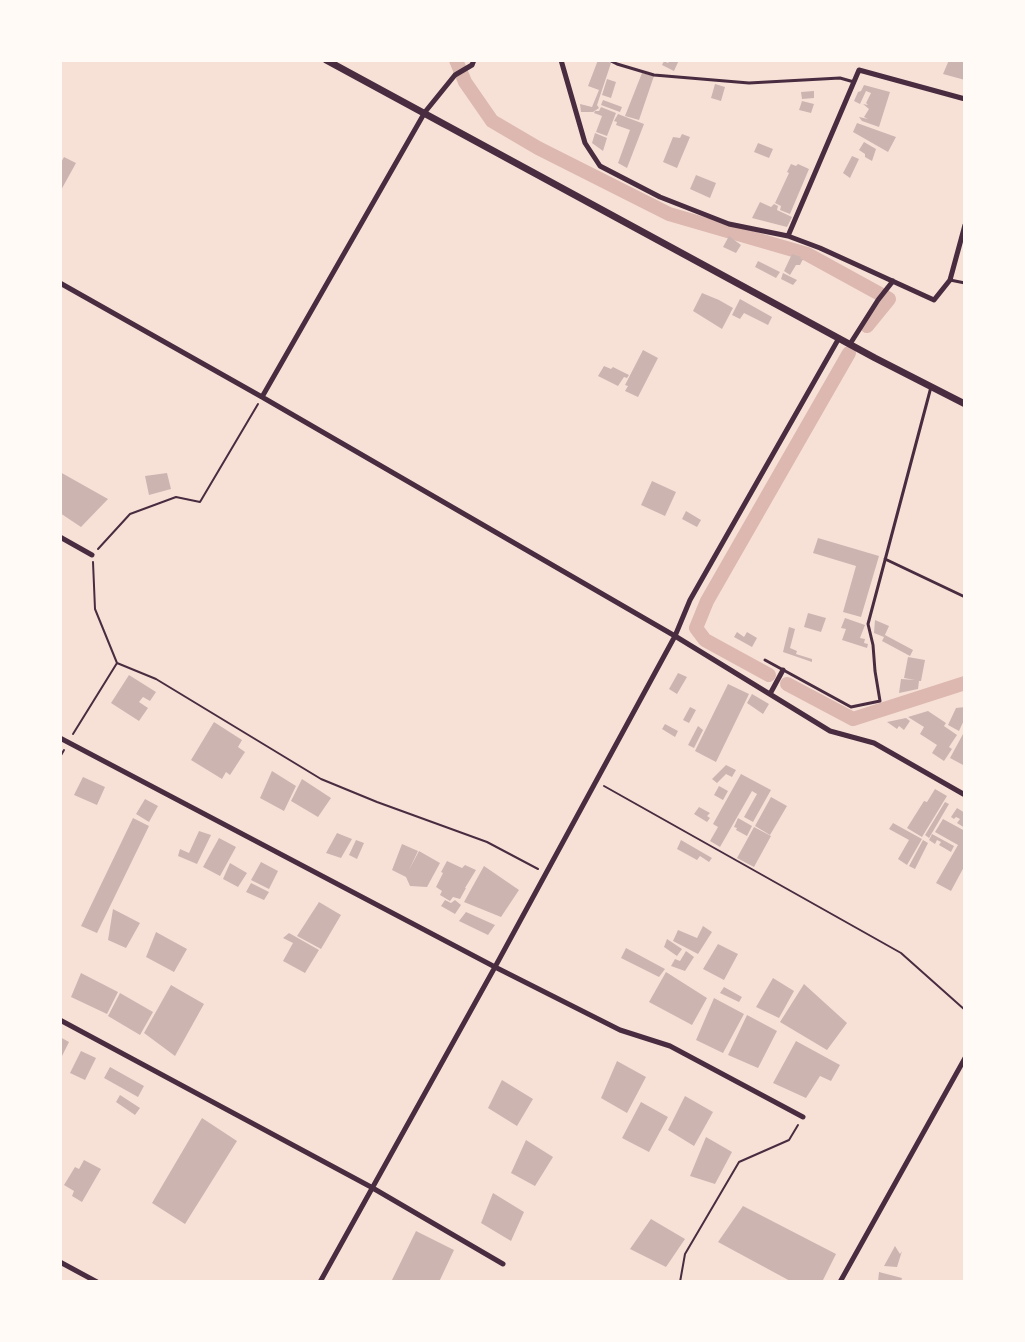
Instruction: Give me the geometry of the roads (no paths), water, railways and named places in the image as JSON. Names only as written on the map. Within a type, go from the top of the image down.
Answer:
[{"type":"street","points":[[326,60],[965,404]]},
{"type":"street","points":[[561,60],[585,143],[600,166],[660,197],[729,224],[788,236],[820,248],[933,300],[950,280],[965,225]]},
{"type":"street","points":[[262,397],[424,112],[455,75],[473,62]]},
{"type":"street","points":[[788,236],[859,70],[965,99]]},
{"type":"street","points":[[850,344],[878,300],[894,281]]},
{"type":"street","points":[[60,282],[675,636],[830,731],[874,743],[965,795]]},
{"type":"street","points":[[320,1282],[596,782],[675,636],[690,600],[839,338]]},
{"type":"street","points":[[60,537],[93,555]]},
{"type":"street","points":[[770,694],[783,670]]},
{"type":"street","points":[[60,738],[620,1030],[670,1046],[803,1117]]},
{"type":"street","points":[[60,1020],[372,1187],[503,1264]]},
{"type":"street","points":[[840,1282],[965,1058]]},
{"type":"street","points":[[60,1262],[97,1282]]},
{"type":"lane","points":[[609,60],[654,75],[749,83],[840,78],[854,82]]},
{"type":"lane","points":[[950,280],[965,283]]},
{"type":"lane","points":[[765,660],[851,707],[880,701],[868,624],[931,387]]},
{"type":"lane","points":[[885,559],[965,597]]},
{"type":"waterway","points":[[456,60],[465,82],[492,121],[538,148],[669,214],[807,254],[889,299],[867,326]]},
{"type":"waterway","points":[[769,675],[705,640],[696,628],[707,601],[849,353]]},
{"type":"waterway","points":[[787,684],[853,719],[965,683]]}]
